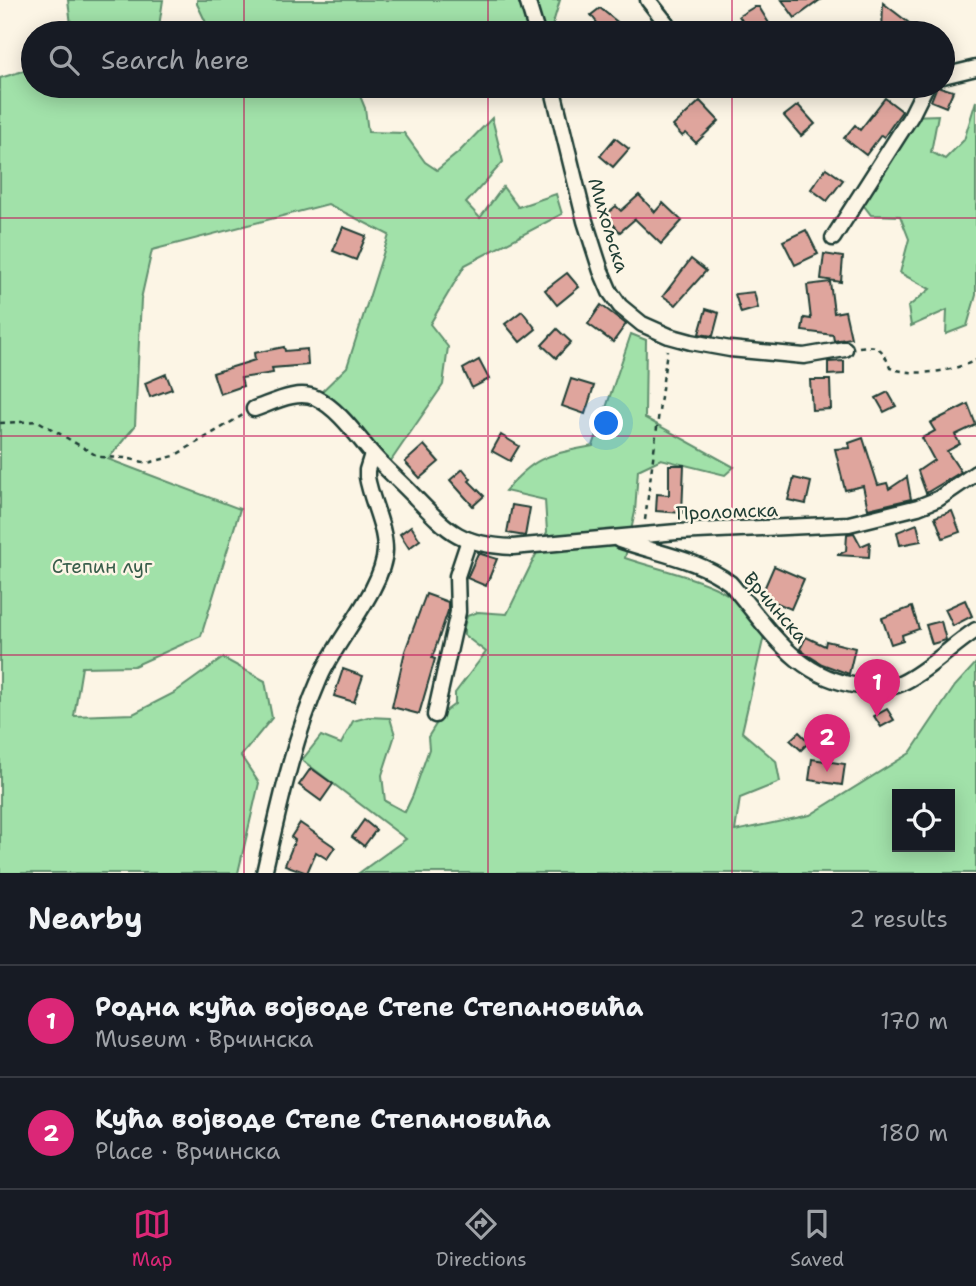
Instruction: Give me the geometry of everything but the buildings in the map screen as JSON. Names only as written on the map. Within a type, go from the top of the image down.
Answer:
[{"type":"street","points":[[527,0],[533,21]]},
{"type":"street","points":[[648,0],[665,21]]},
{"type":"street","points":[[955,73],[976,68]]},
{"type":"street","name":"Михољска","points":[[555,98],[585,221],[610,292],[620,306],[642,324],[669,336],[730,349],[812,356],[845,349]]},
{"type":"street","points":[[833,238],[920,98]]},
{"type":"street","name":"Проломска","points":[[254,409],[301,395],[315,398],[349,426],[372,454],[453,534],[481,544],[513,547],[643,535],[849,524],[918,507],[938,499],[976,472]]},
{"type":"street","points":[[264,873],[281,799],[320,678],[368,595],[382,564],[385,550],[382,528],[367,477],[372,454]]},
{"type":"street","name":"Врчинска","points":[[615,539],[721,576],[730,583],[790,655],[816,673],[840,683],[869,687],[898,685],[976,630]]},
{"type":"street","points":[[435,715],[457,612],[457,576],[469,540]]},
{"type":"path","points":[[643,535],[669,336]]},
{"type":"path","points":[[845,349],[871,345],[884,352],[890,368],[905,373],[960,368],[976,359]]},
{"type":"path","points":[[0,423],[38,421],[99,457],[125,458],[148,463],[174,456],[254,409]]},
{"type":"green space","points":[[68,0],[163,0],[160,21],[71,21]]},
{"type":"green space","points":[[197,0],[560,0],[554,21],[205,21]]},
{"type":"green space","name":"Степин луг","points":[[21,72],[21,98],[361,98],[368,132],[404,133],[425,162],[437,170],[492,118],[503,162],[466,203],[480,218],[503,187],[518,207],[556,194],[562,214],[465,265],[430,324],[448,347],[443,385],[386,468],[315,398],[347,367],[389,235],[328,204],[152,250],[141,299],[135,426],[108,459],[240,509],[201,636],[134,666],[82,667],[74,716],[133,714],[174,693],[223,658],[265,681],[272,718],[241,756],[259,783],[238,873],[0,873],[0,78]]},
{"type":"green space","points":[[976,101],[976,295],[967,326],[946,334],[947,310],[911,326],[908,307],[930,289],[900,273],[909,239],[900,216],[871,215],[858,198],[911,116],[938,115],[931,152],[945,159],[964,140]]},
{"type":"green space","points":[[631,334],[646,340],[645,418],[734,467],[725,475],[661,459],[638,470],[635,512],[625,558],[719,589],[751,611],[766,627],[742,732],[776,761],[780,782],[740,798],[735,831],[810,815],[910,753],[955,686],[976,663],[976,873],[359,873],[406,839],[302,760],[321,736],[341,744],[353,721],[368,717],[390,718],[395,735],[382,775],[385,801],[405,812],[429,749],[428,737],[443,713],[455,704],[455,693],[486,652],[464,635],[467,616],[478,612],[507,614],[547,532],[545,500],[505,491],[535,463],[565,452],[593,446]]},
{"type":"place","name":"Родна кућа војводе Степе Степановића","points":[[877,717]]},
{"type":"place","name":"Кућа војводе Степе Степановића","points":[[827,772]]}]
